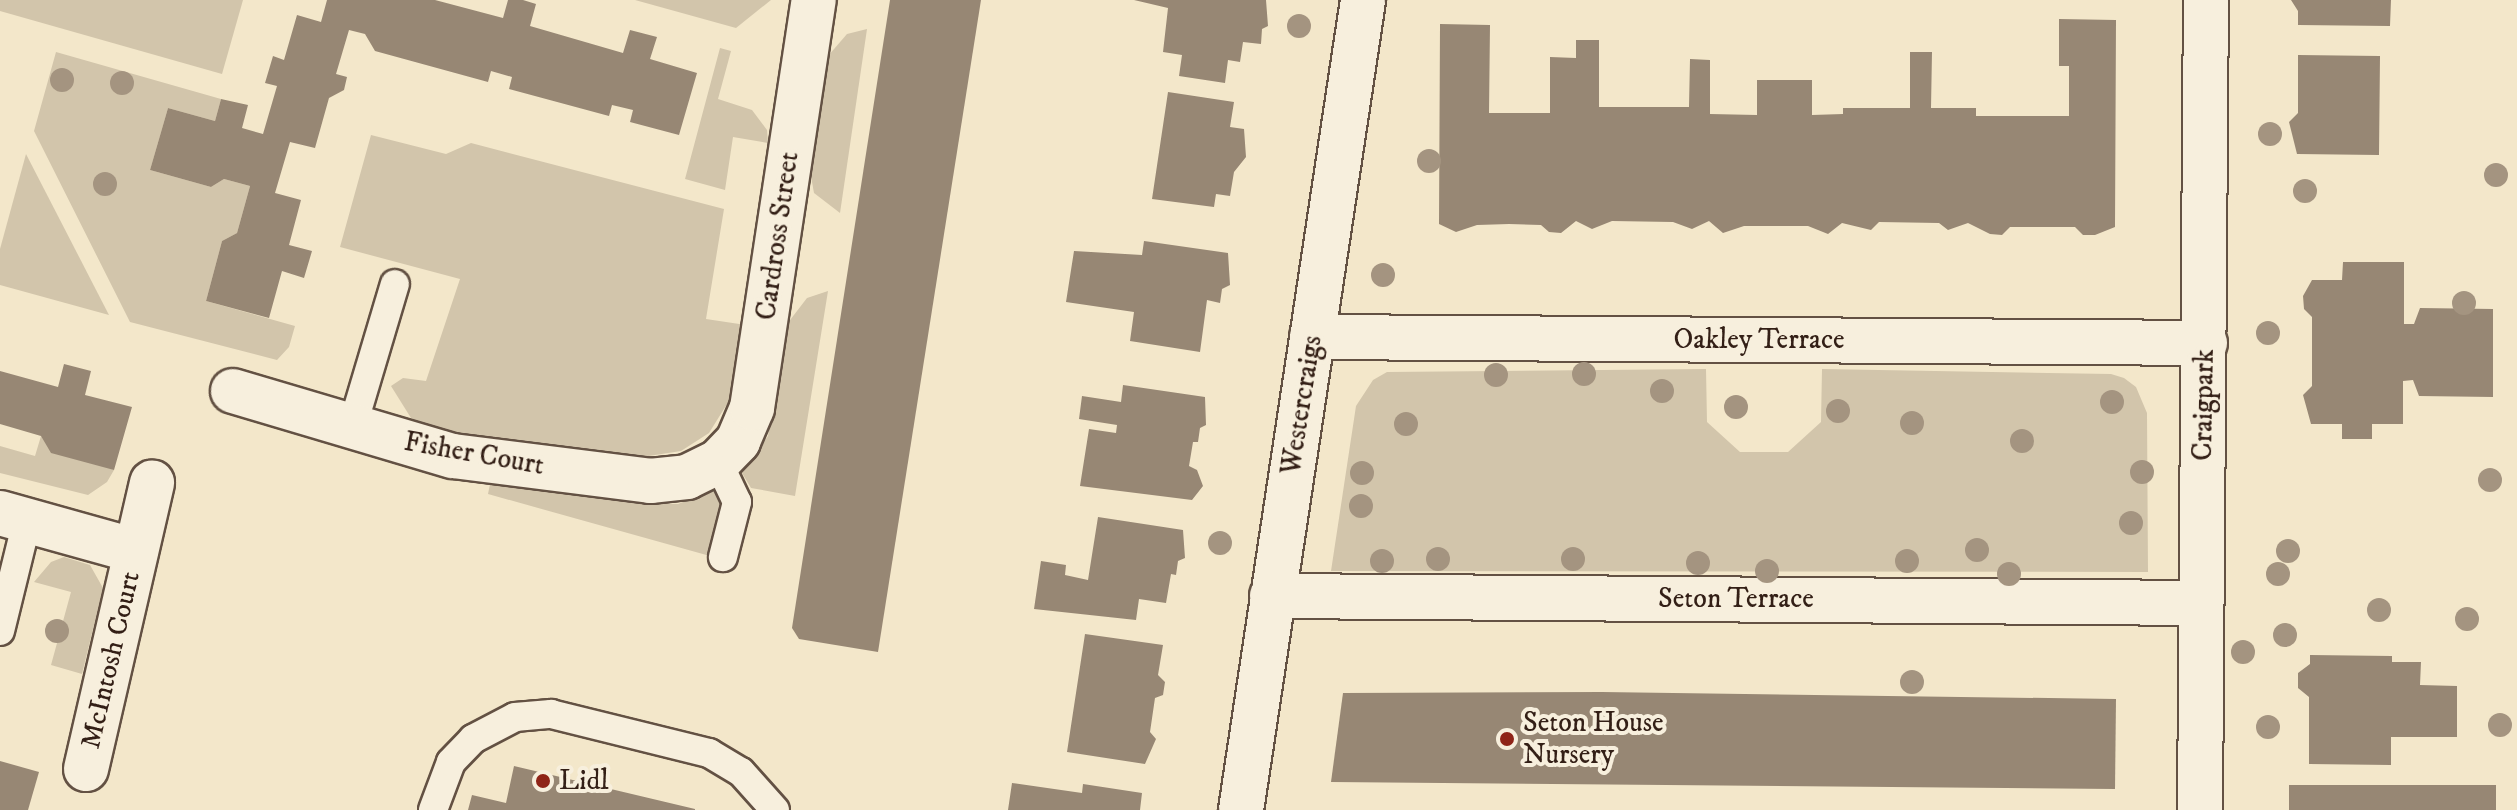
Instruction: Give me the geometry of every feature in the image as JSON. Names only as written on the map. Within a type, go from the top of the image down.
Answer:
[{"type":"street","name":"Cardross Street","points":[[718,462],[738,441],[752,408],[814,0]]},
{"type":"street","name":"Westercraigs","points":[[1241,810],[1363,0]]},
{"type":"street","name":"Craigpark","points":[[2200,810],[2206,0]]},
{"type":"street","name":"Oakley Terrace","points":[[1312,337],[2205,343]]},
{"type":"street","name":"Fisher Court","points":[[233,391],[453,456],[650,481],[687,477],[718,462]]},
{"type":"street","name":"McIntosh Court","points":[[86,769],[152,482]]},
{"type":"street","name":"McIntosh Court","points":[[14,517],[136,551]]},
{"type":"street","name":"Seton Terrace","points":[[1272,596],[2201,603]]},
{"type":"lane","points":[[352,428],[395,284]]},
{"type":"lane","points":[[718,462],[737,502],[723,557]]},
{"type":"lane","points":[[0,631],[14,517]]},
{"type":"lane","points":[[433,810],[451,762],[473,739],[515,717],[551,714],[709,753],[741,772],[775,810]]},
{"type":"shaded area","points":[[0,0],[243,0],[222,74],[0,11]]},
{"type":"shaded area","points":[[635,0],[771,0],[736,28]]},
{"type":"shaded area","points":[[867,29],[840,213],[814,193],[810,171],[828,56],[847,34]]},
{"type":"shaded area","points":[[720,48],[731,51],[718,99],[752,110],[767,130],[768,143],[733,137],[725,190],[685,179]]},
{"type":"shaded area","points":[[56,52],[221,99],[215,121],[168,108],[150,170],[211,187],[224,179],[250,186],[237,233],[222,241],[206,301],[295,326],[289,347],[277,360],[130,322],[34,131]]},
{"type":"shaded area","points":[[371,135],[446,154],[471,143],[724,209],[706,319],[746,325],[732,396],[709,433],[681,451],[642,457],[443,432],[411,418],[391,386],[403,378],[426,381],[460,279],[340,247]]},
{"type":"shaded area","points":[[26,154],[109,315],[0,285],[0,249]]},
{"type":"shaded area","points":[[828,291],[795,496],[751,488],[742,473],[768,436],[787,324],[807,298]]},
{"type":"shaded area","points":[[1706,369],[1707,422],[1740,452],[1788,452],[1821,422],[1822,369],[2111,374],[2124,378],[2136,387],[2147,413],[2148,572],[1331,571],[1356,406],[1373,380],[1387,372]]},
{"type":"shaded area","points":[[41,436],[114,470],[107,482],[88,495],[0,473],[0,446],[35,456]]},
{"type":"shaded area","points":[[490,484],[643,503],[678,504],[713,490],[723,506],[710,556],[488,494]]},
{"type":"shaded area","points":[[64,557],[90,565],[103,588],[82,674],[51,665],[71,592],[34,582],[51,562]]},
{"type":"building","points":[[327,0],[435,0],[503,18],[508,0],[523,0],[536,4],[530,26],[623,53],[630,30],[657,37],[650,59],[697,73],[679,135],[630,122],[633,110],[612,105],[609,116],[509,89],[512,77],[491,71],[488,82],[375,51],[365,34],[349,30],[336,74],[347,77],[344,90],[329,98],[315,148],[290,142],[275,193],[301,200],[289,245],[312,251],[304,278],[282,271],[269,318],[206,301],[222,241],[237,233],[250,186],[224,179],[211,187],[150,170],[168,108],[215,121],[221,99],[248,105],[242,128],[263,134],[277,86],[265,83],[273,56],[284,60],[297,15],[321,22]]},
{"type":"building","points":[[890,0],[981,0],[878,652],[799,639],[792,628]]},
{"type":"building","points":[[1134,0],[1266,0],[1268,26],[1262,29],[1261,44],[1243,42],[1240,62],[1228,60],[1225,83],[1179,76],[1182,55],[1163,52],[1168,8]]},
{"type":"building","points":[[2291,0],[2391,0],[2390,26],[2298,25],[2298,11]]},
{"type":"building","points":[[2059,19],[2116,20],[2115,227],[2095,235],[2083,235],[2075,227],[2010,227],[2002,235],[1990,234],[1968,223],[1948,230],[1939,223],[1879,222],[1871,230],[1842,223],[1828,234],[1808,226],[1744,226],[1723,233],[1709,221],[1692,229],[1673,222],[1612,221],[1592,229],[1576,221],[1561,233],[1549,232],[1541,225],[1509,224],[1477,225],[1456,232],[1439,224],[1440,24],[1490,25],[1489,113],[1550,113],[1550,57],[1576,58],[1576,40],[1599,40],[1599,107],[1689,107],[1690,59],[1710,60],[1710,114],[1757,115],[1757,80],[1812,80],[1812,115],[1843,114],[1843,108],[1910,108],[1910,52],[1932,52],[1931,108],[1976,108],[1976,116],[2069,116],[2069,66],[2059,66]]},
{"type":"building","points":[[2298,55],[2380,56],[2379,155],[2297,154],[2289,122],[2298,113]]},
{"type":"building","points":[[1168,92],[1234,102],[1230,127],[1244,129],[1246,157],[1234,172],[1230,196],[1216,194],[1214,207],[1152,199]]},
{"type":"building","points":[[1144,241],[1228,253],[1230,285],[1222,289],[1220,303],[1207,300],[1200,352],[1130,341],[1134,312],[1066,302],[1074,251],[1142,255]]},
{"type":"building","points":[[2343,262],[2404,262],[2404,324],[2414,324],[2420,308],[2493,309],[2493,397],[2419,396],[2413,380],[2403,381],[2403,424],[2372,424],[2372,439],[2342,439],[2342,424],[2311,424],[2303,395],[2312,386],[2312,317],[2304,309],[2303,296],[2312,280],[2342,280]]},
{"type":"building","points":[[64,364],[91,371],[85,395],[132,407],[114,470],[51,453],[41,436],[0,424],[0,371],[58,387]]},
{"type":"building","points":[[1123,385],[1205,397],[1206,425],[1200,428],[1198,442],[1193,442],[1189,466],[1197,470],[1203,486],[1192,500],[1080,486],[1089,429],[1116,433],[1117,425],[1079,419],[1082,396],[1121,402]]},
{"type":"building","points":[[1098,517],[1183,530],[1185,558],[1178,561],[1176,575],[1171,574],[1166,603],[1139,599],[1136,620],[1034,609],[1041,561],[1066,565],[1065,575],[1088,580]]},
{"type":"building","points":[[1085,634],[1163,645],[1158,675],[1165,682],[1163,695],[1155,698],[1150,732],[1156,739],[1145,764],[1067,752]]},
{"type":"building","points":[[2310,655],[2392,656],[2392,662],[2421,662],[2420,685],[2457,686],[2457,737],[2391,737],[2391,765],[2309,764],[2309,697],[2298,688],[2298,673],[2310,664]]},
{"type":"building","points":[[1602,692],[2116,699],[2115,789],[1331,782],[1343,693]]},
{"type":"building","points":[[0,761],[39,772],[28,810],[0,810]]},
{"type":"building","name":"Lidl","points":[[514,766],[695,810],[468,810],[472,795],[506,803]]},
{"type":"building","points":[[1012,783],[1082,793],[1083,784],[1142,793],[1140,810],[1008,810]]},
{"type":"building","points":[[2289,785],[2496,785],[2496,810],[2289,810]]},
{"type":"place","name":"Seton House Nursery","points":[[1507,739]]},
{"type":"place","name":"Lidl","points":[[543,781]]}]
